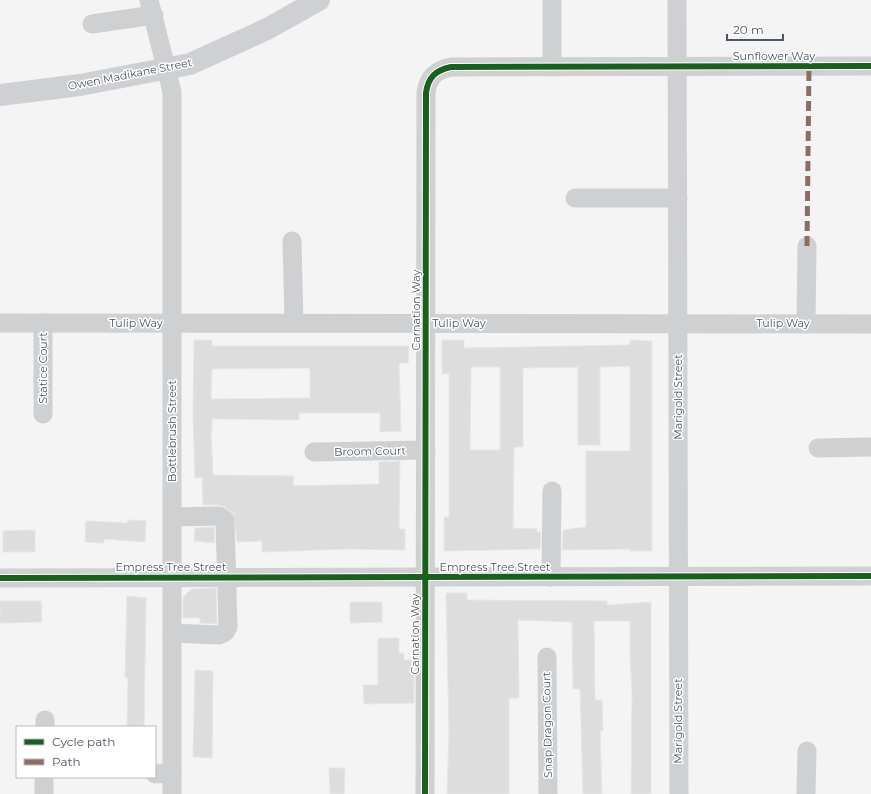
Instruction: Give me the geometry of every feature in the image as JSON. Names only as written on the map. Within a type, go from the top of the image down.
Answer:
[{"type":"street","name":"Owen Madikane Street","points":[[0,95],[80,85],[190,64],[220,52],[319,0]]},
{"type":"street","points":[[552,0],[552,67]]},
{"type":"street","name":"Marigold Street","points":[[677,0],[678,794]]},
{"type":"street","name":"Bottlebrush Street","points":[[152,8],[172,92],[173,578],[172,633],[164,774],[172,794]]},
{"type":"street","points":[[92,24],[152,8]]},
{"type":"street","name":"Sunflower Way","points":[[677,67],[871,66]]},
{"type":"street","name":"Carnation Way","points":[[425,794],[427,85],[436,72],[451,67],[677,67]]},
{"type":"street","points":[[575,198],[678,198]]},
{"type":"street","points":[[292,241],[294,323]]},
{"type":"street","points":[[806,246],[806,324]]},
{"type":"street","name":"Tulip Way","points":[[0,322],[871,324]]},
{"type":"street","name":"Statice Court","points":[[43,323],[43,414]]},
{"type":"street","points":[[818,448],[871,447]]},
{"type":"street","name":"Broom Court","points":[[314,452],[426,450]]},
{"type":"street","points":[[551,577],[552,492]]},
{"type":"street","points":[[172,633],[219,634],[225,632],[228,627],[225,520],[220,516],[173,517]]},
{"type":"street","name":"Empress Tree Street","points":[[0,578],[871,576]]},
{"type":"street","name":"Snap Dragon Court","points":[[547,657],[548,794]]},
{"type":"street","points":[[806,794],[807,751]]},
{"type":"street","points":[[44,778],[44,794]]},
{"type":"building","points":[[194,340],[212,340],[212,346],[409,346],[408,363],[399,363],[401,431],[380,432],[380,413],[299,413],[299,420],[212,419],[211,432],[213,475],[294,476],[293,486],[379,484],[379,462],[400,461],[399,529],[405,529],[405,550],[346,549],[262,552],[262,541],[237,542],[234,514],[225,507],[219,505],[203,505],[202,477],[195,478],[193,415]],"holes":[[[310,368],[310,398],[211,399],[212,369]]]},
{"type":"building","points":[[442,340],[464,340],[464,348],[630,345],[630,340],[652,341],[652,551],[630,551],[630,549],[562,550],[563,530],[586,527],[586,451],[630,451],[630,366],[600,367],[600,445],[578,445],[578,367],[523,368],[523,447],[514,447],[513,528],[537,529],[537,532],[541,532],[540,549],[444,551],[444,517],[449,517],[449,373],[442,374]],"holes":[[[471,367],[500,367],[500,450],[470,450]]]},
{"type":"building","points":[[128,520],[146,521],[145,542],[104,539],[104,543],[85,542],[86,521],[127,523]]},
{"type":"building","points":[[214,527],[215,543],[194,541],[195,528]]},
{"type":"building","points":[[35,530],[35,552],[3,552],[3,531]]},
{"type":"building","points":[[216,588],[217,624],[200,623],[200,618],[183,618],[183,598],[188,592],[192,589]]},
{"type":"building","points":[[446,593],[467,593],[467,600],[607,601],[607,605],[651,602],[651,794],[631,794],[632,693],[630,621],[594,621],[595,700],[602,700],[603,731],[600,731],[602,794],[583,794],[580,689],[573,689],[572,622],[518,620],[519,698],[509,698],[509,794],[447,794],[449,733]]},
{"type":"building","points":[[127,596],[146,598],[144,726],[127,726],[128,678],[125,678]]},
{"type":"building","points":[[0,601],[41,601],[42,622],[0,623]]},
{"type":"building","points":[[350,602],[382,602],[382,622],[350,623]]},
{"type":"building","points":[[378,638],[399,638],[399,653],[404,653],[404,660],[414,660],[414,703],[364,704],[363,685],[378,685]]},
{"type":"building","points":[[195,670],[213,671],[212,758],[193,757]]},
{"type":"building","points":[[329,768],[345,768],[344,794],[330,794]]},
{"type":"marked path","points":[[807,246],[809,66]]},
{"type":"cycle path","points":[[425,794],[426,93],[431,79],[437,72],[451,67],[871,66]]},
{"type":"cycle path","points":[[0,578],[871,576]]}]
